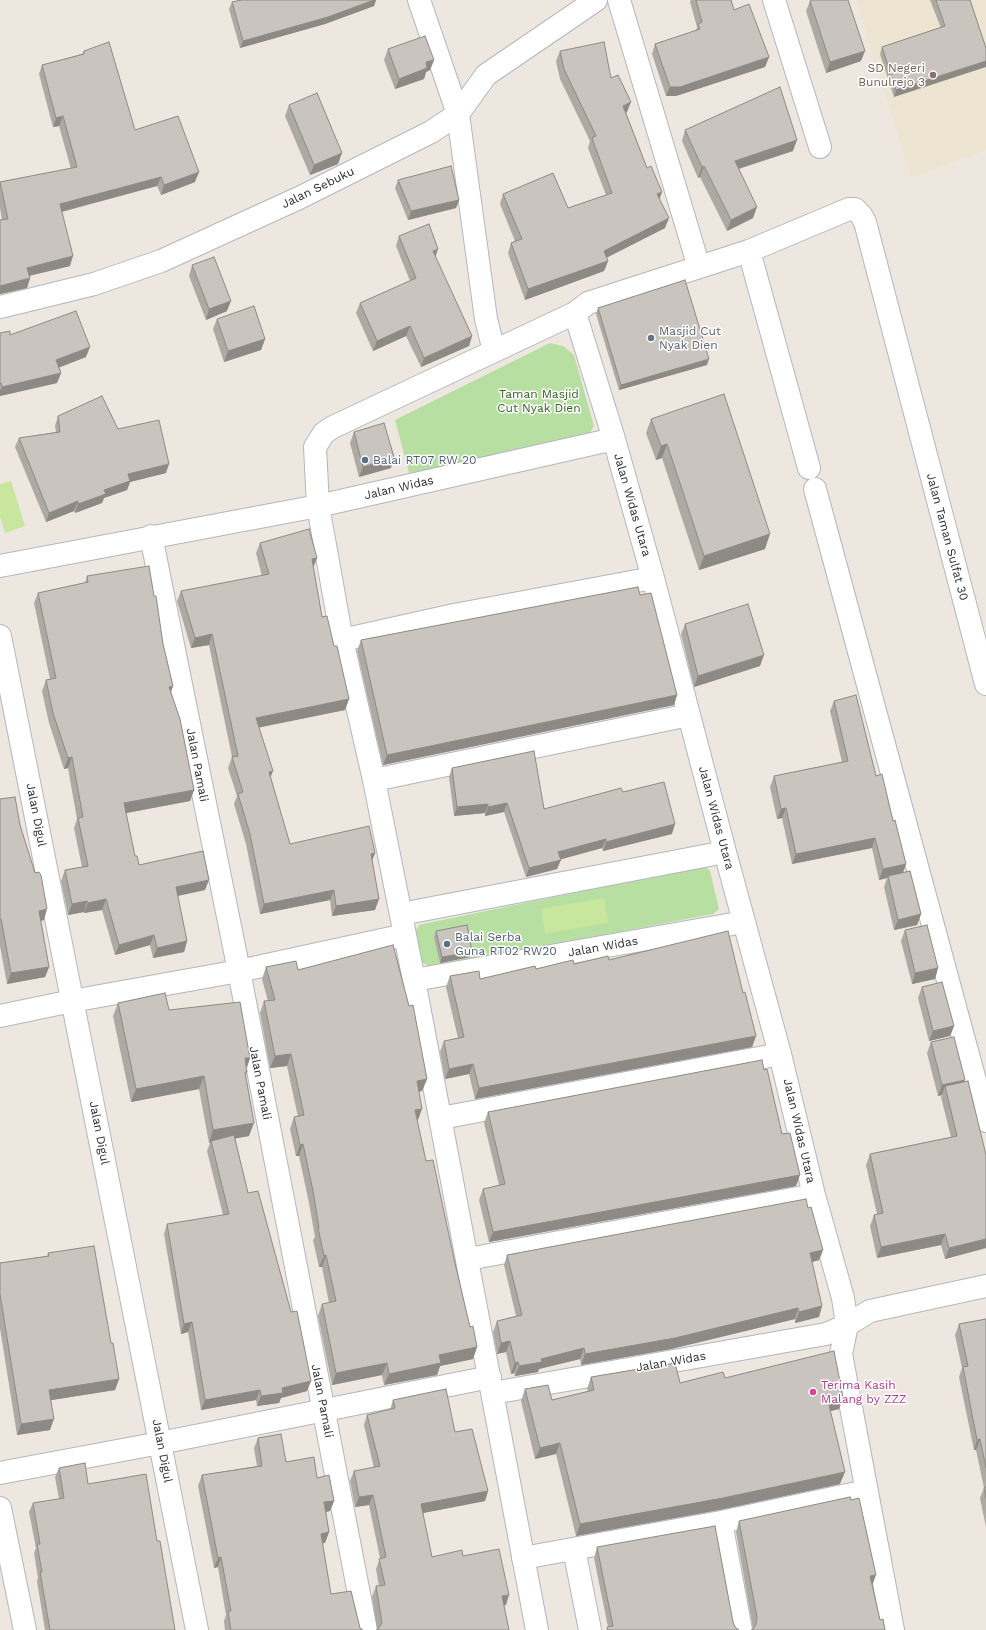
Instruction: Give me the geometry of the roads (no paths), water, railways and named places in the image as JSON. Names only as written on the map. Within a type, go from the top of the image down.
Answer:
[{"type":"street","points":[[419,0],[458,114],[486,319],[494,351]]},
{"type":"street","name":"Jalan Sebuku","points":[[0,307],[94,284],[161,261],[306,195],[431,132],[458,114],[486,75],[596,0]]},
{"type":"street","points":[[619,0],[698,264]]},
{"type":"street","points":[[774,0],[820,147]]},
{"type":"street","name":"Jalan Taman Sulfat 30","points":[[749,251],[849,209],[855,209],[865,222],[908,390],[983,658],[986,684]]},
{"type":"street","points":[[537,1630],[468,1259],[403,924],[374,780],[342,640],[318,506],[315,447],[324,433],[575,313],[588,303],[749,251],[809,468]]},
{"type":"street","name":"Jalan Widas Utara","points":[[575,313],[614,439],[653,578],[780,1054],[814,1195],[843,1298],[847,1325]]},
{"type":"street","name":"Jalan Widas","points":[[0,566],[152,536],[318,506],[614,439]]},
{"type":"street","points":[[814,489],[986,1121]]},
{"type":"street","name":"Jalan Pamali","points":[[152,536],[239,971],[366,1630]]},
{"type":"street","points":[[342,640],[454,615],[653,578]]},
{"type":"street","name":"Jalan Digul","points":[[0,636],[197,1630]]},
{"type":"street","points":[[374,780],[689,715]]},
{"type":"street","points":[[0,1016],[72,1001],[239,971],[403,924],[725,852]]},
{"type":"street","name":"Jalan Widas","points":[[414,980],[744,922]]},
{"type":"street","points":[[441,1118],[780,1054]]},
{"type":"street","points":[[468,1259],[814,1195]]},
{"type":"street","name":"Jalan Widas","points":[[0,1473],[324,1410],[826,1334],[847,1325],[870,1312],[986,1286]]},
{"type":"street","points":[[847,1325],[841,1354],[893,1630]]},
{"type":"street","points":[[523,1558],[574,1550],[721,1522],[866,1491]]},
{"type":"street","points":[[0,1508],[6,1564],[25,1630]]},
{"type":"street","points":[[721,1522],[741,1630]]},
{"type":"street","points":[[574,1550],[590,1630]]},
{"type":"place","name":"SD Negeri Bunulrejo 3","points":[[933,75]]},
{"type":"place","name":"Masjid Cut Nyak Dien","points":[[651,338]]},
{"type":"place","name":"Balai RT07 RW 20","points":[[365,460]]},
{"type":"place","name":"Balai Serba Guna RT02 RW20","points":[[447,944]]},
{"type":"place","name":"Terima Kasih Malang by ZZZ","points":[[813,1392]]},
{"type":"park label","name":"Taman Masjid Cut Nyak Dien","points":[[539,401]]}]
